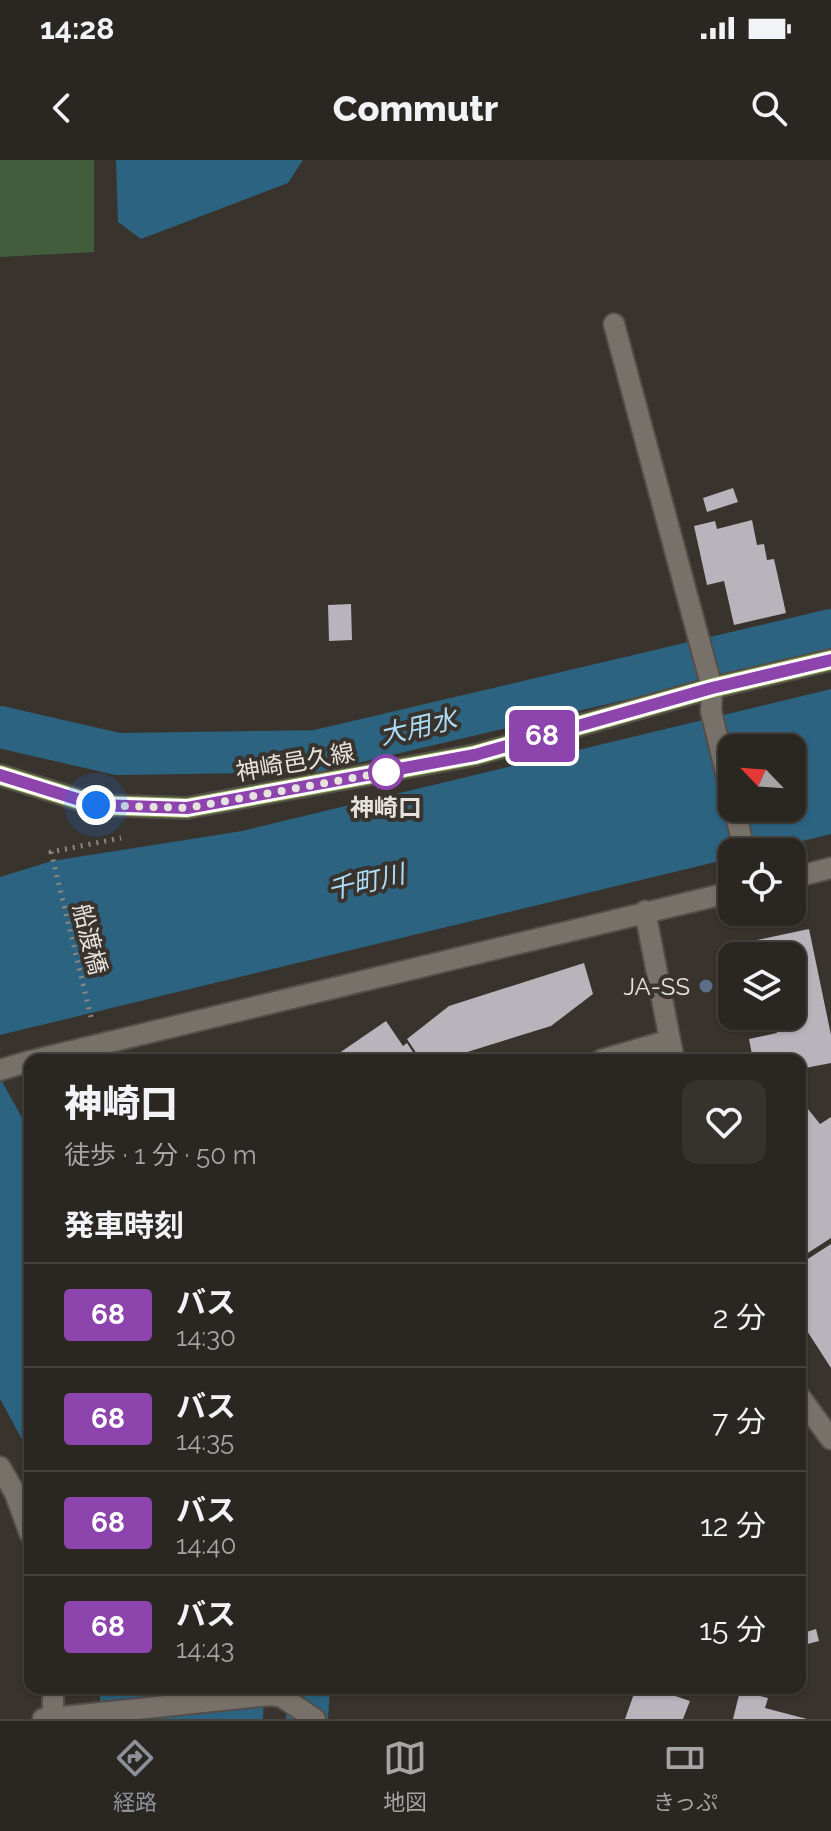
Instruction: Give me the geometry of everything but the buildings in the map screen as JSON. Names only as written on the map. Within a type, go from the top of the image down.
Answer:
[{"type":"main road","name":"神崎邑久線","points":[[0,775],[96,805],[187,808],[475,755],[712,688],[831,660]]},
{"type":"street","points":[[614,324],[712,688],[711,711],[718,740]]},
{"type":"street","points":[[806,874],[831,868]]},
{"type":"street","points":[[70,1054],[718,895]]},
{"type":"street","points":[[644,1054],[672,1050],[645,911]]},
{"type":"street","points":[[0,1070],[24,1065]]},
{"type":"street","points":[[806,1405],[831,1439]]},
{"type":"street","points":[[0,1467],[15,1493],[24,1518]]},
{"type":"street","points":[[54,1694],[60,1718]]},
{"type":"street","points":[[43,1719],[281,1701],[315,1719]]},
{"type":"path","name":"船渡橋","points":[[52,861],[93,1026]]},
{"type":"green space","points":[[0,160],[94,160],[94,252],[0,257]]},
{"type":"water","points":[[116,160],[303,160],[288,183],[141,239],[118,222]]},
{"type":"water","name":"千町川","points":[[831,689],[831,834],[806,840],[718,838],[718,861],[0,1035],[0,877],[52,861],[242,831]]},
{"type":"water","points":[[0,1078],[24,1121],[24,1443],[0,1399]]},
{"type":"water","points":[[100,1694],[264,1694],[263,1719],[102,1719]]},
{"type":"waterway","name":"大用水","points":[[0,727],[118,754],[317,751],[831,630]]},
{"type":"waterway","points":[[307,1719],[309,1694]]},
{"type":"bus line","name":"68","points":[[0,775],[96,805],[187,808],[475,755],[712,688],[831,660]]},
{"type":"place","name":"神崎口","points":[[386,772]]},
{"type":"place","name":"JA-SS","points":[[706,986]]},
{"type":"route","points":[[96,805],[187,808],[386,772]]}]
